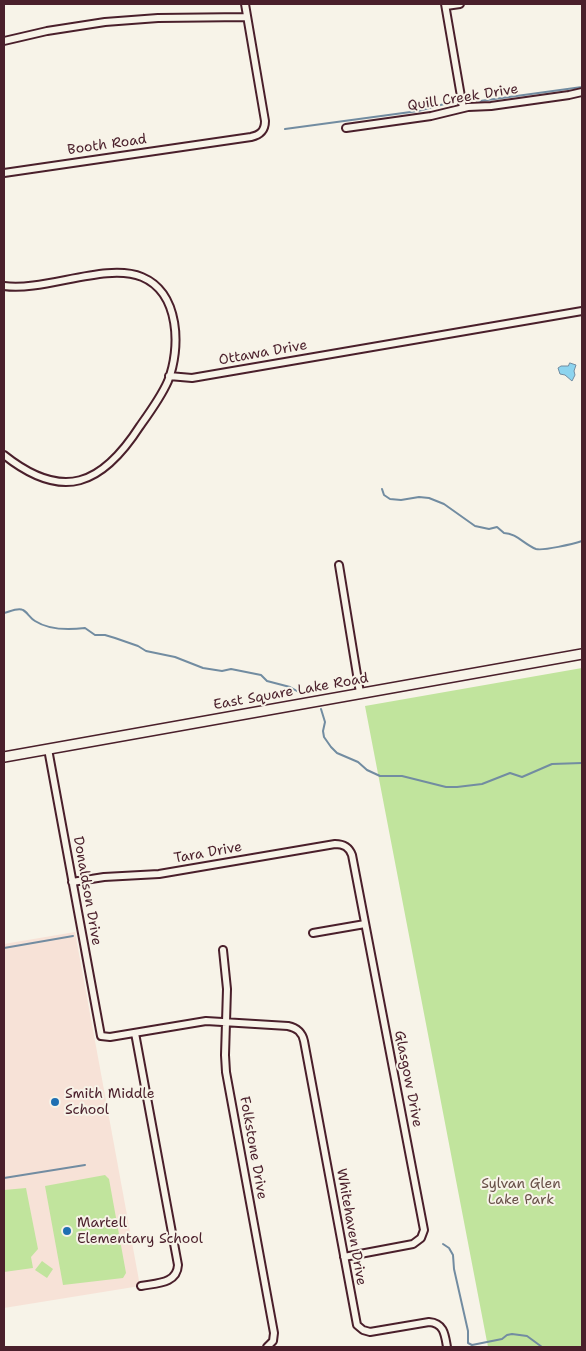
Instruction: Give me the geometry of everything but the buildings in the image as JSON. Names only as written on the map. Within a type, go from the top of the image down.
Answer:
[{"type":"main road","name":"East Square Lake Road","points":[[4,757],[582,654]]},
{"type":"street","points":[[4,41],[47,31],[105,22],[158,18],[247,17],[245,4]]},
{"type":"street","points":[[460,4],[446,5],[463,108]]},
{"type":"street","name":"Booth Road","points":[[4,173],[213,143],[255,136],[261,133],[265,128],[264,115],[247,17]]},
{"type":"street","name":"Quill Creek Drive","points":[[346,128],[431,116],[463,108],[491,106],[582,92]]},
{"type":"street","points":[[4,286],[24,286],[116,273],[132,274],[148,280],[161,290],[171,314],[175,345],[172,367],[165,387],[131,441],[113,462],[92,476],[70,481],[49,480],[26,471],[4,455]]},
{"type":"street","name":"Ottawa Drive","points":[[169,376],[197,377],[582,311]]},
{"type":"street","points":[[339,564],[360,693]]},
{"type":"street","name":"Donaldson Drive","points":[[48,749],[100,1031],[103,1037],[136,1033]]},
{"type":"street","name":"Tara Drive","points":[[72,882],[104,877],[159,874],[335,844],[347,847]]},
{"type":"street","name":"Glasgow Drive","points":[[344,1257],[413,1244],[421,1238],[424,1230],[366,924],[352,855],[347,847]]},
{"type":"street","points":[[313,933],[366,924]]},
{"type":"street","name":"Folkstone Drive","points":[[223,950],[227,989],[226,1072],[274,1333],[273,1341],[267,1347]]},
{"type":"street","points":[[141,1286],[170,1280],[176,1276],[178,1269],[136,1033],[206,1021],[227,1021]]},
{"type":"street","name":"Whitehaven Drive","points":[[227,1021],[288,1026],[297,1028],[302,1033],[354,1315],[360,1328],[370,1332],[424,1323],[435,1323],[442,1328],[447,1347]]},
{"type":"shaded area","points":[[75,932],[140,1286],[4,1308],[4,944]]},
{"type":"green space","name":"Sylvan Glen Lake Park","points":[[582,668],[582,1347],[488,1347],[365,706]]},
{"type":"green space","points":[[105,1175],[109,1179],[126,1273],[123,1278],[63,1285],[45,1186]]},
{"type":"green space","points":[[26,1188],[38,1249],[31,1257],[33,1268],[4,1272],[4,1190]]},
{"type":"green space","points":[[42,1261],[53,1269],[47,1278],[35,1270]]},
{"type":"water","points":[[570,363],[576,365],[572,381],[565,375],[560,374],[558,368],[568,366]]},
{"type":"waterway","points":[[474,99],[480,101],[582,87]]},
{"type":"waterway","points":[[285,129],[418,111],[448,103]]},
{"type":"waterway","points":[[382,489],[384,495],[390,499],[429,498],[444,504],[475,526],[489,529],[497,527],[504,533],[513,535],[536,549],[551,548],[582,541]]},
{"type":"waterway","points":[[4,613],[21,609],[35,621],[46,626],[66,629],[85,628],[95,635],[115,638],[138,646],[146,651],[175,657],[203,668],[222,671],[231,669],[261,675],[267,681],[290,687],[302,694]]},
{"type":"waterway","points":[[321,709],[325,722],[324,737],[331,747],[337,753],[358,762],[367,770],[380,776],[402,776],[446,787],[457,787],[482,784],[510,773],[522,777],[552,764],[582,763]]},
{"type":"waterway","points":[[4,948],[73,936]]},
{"type":"waterway","points":[[4,1178],[85,1165]]},
{"type":"waterway","points":[[443,1244],[449,1248],[453,1255],[454,1269],[468,1331],[468,1343],[472,1345],[502,1339],[512,1334],[527,1336],[542,1347]]},
{"type":"place","name":"Smith Middle School","points":[[55,1102]]},
{"type":"place","name":"Martell Elementary School","points":[[67,1231]]}]
